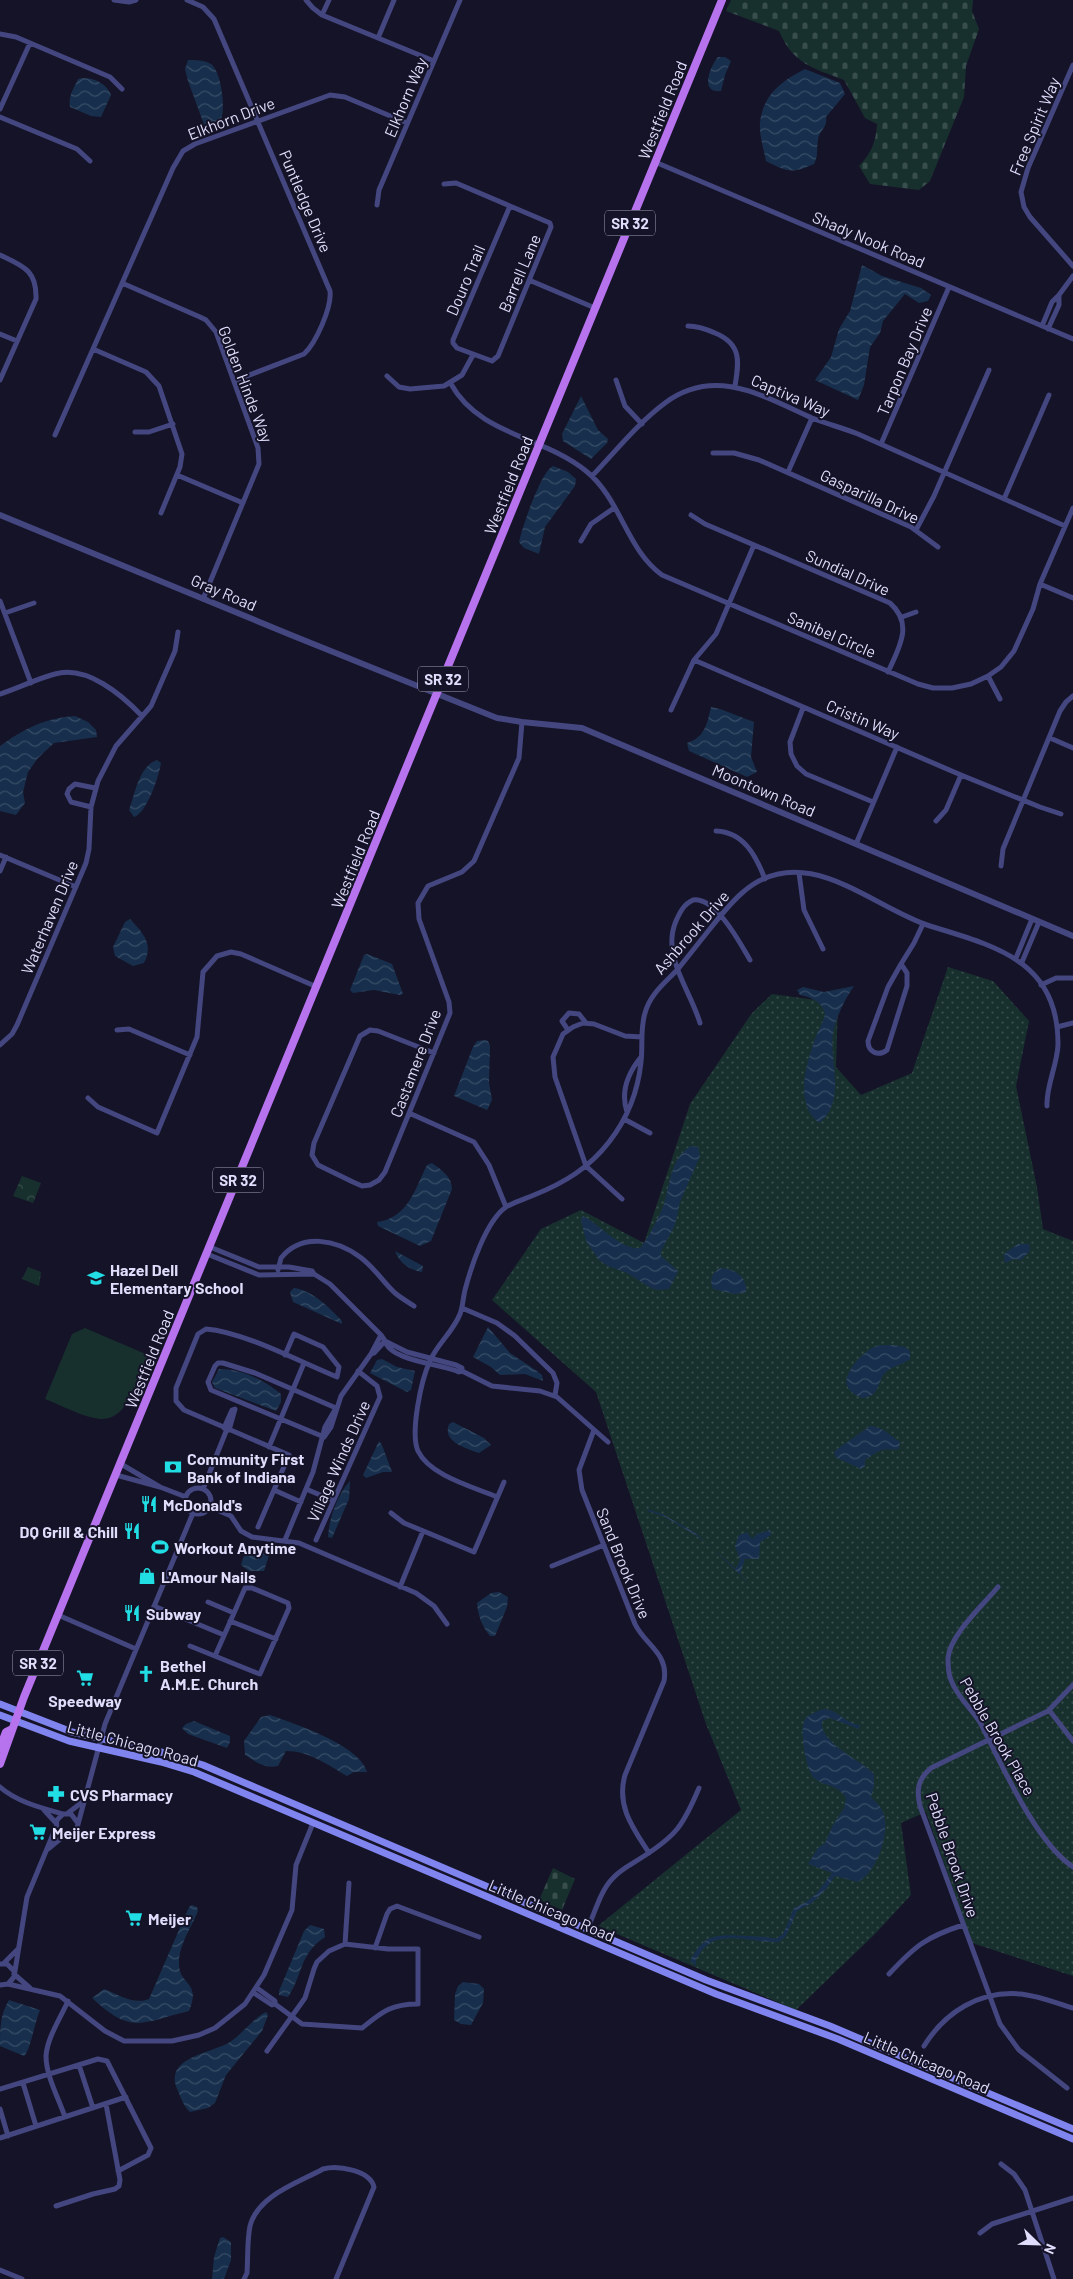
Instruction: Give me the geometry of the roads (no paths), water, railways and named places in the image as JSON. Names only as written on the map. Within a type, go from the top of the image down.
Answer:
[{"type":"main road","name":"Westfield Road","points":[[0,1764],[12,1735],[13,1725],[58,1615],[318,987],[722,0]]},
{"type":"main road","name":"Little Chicago Road","points":[[0,1704],[58,1728],[165,1753],[203,1765],[587,1930],[731,1990],[830,2026],[1073,2129]]},
{"type":"main road","name":"Little Chicago Road","points":[[0,1715],[13,1725],[69,1741],[182,1768],[716,1994],[838,2039],[1073,2139]]},
{"type":"main road","name":"Westfield Road","points":[[0,1748],[6,1732],[13,1725]]},
{"type":"street","points":[[114,0],[122,2],[136,0]]},
{"type":"street","name":"Puntledge Drive","points":[[187,0],[203,7],[214,19],[328,284],[331,296],[327,311],[311,347],[304,354],[234,381]]},
{"type":"street","points":[[306,0],[322,15],[434,62]]},
{"type":"street","points":[[322,15],[329,0]]},
{"type":"street","points":[[378,38],[394,0]]},
{"type":"street","name":"Elkhorn Way","points":[[377,205],[379,190],[460,0]]},
{"type":"street","points":[[0,34],[30,42],[110,77],[122,89]]},
{"type":"street","points":[[0,110],[30,42]]},
{"type":"street","name":"Free Spirit Way","points":[[1073,68],[1028,168],[1021,192],[1024,207],[1030,217],[1073,266]]},
{"type":"street","name":"Elkhorn Drive","points":[[55,435],[180,155],[195,144],[325,96],[336,95],[407,123]]},
{"type":"street","points":[[0,117],[76,149],[90,161]]},
{"type":"street","name":"Shady Nook Road","points":[[655,162],[1073,339]]},
{"type":"street","name":"Barrell Lane","points":[[444,184],[456,183],[550,223],[551,227],[497,359],[490,361],[473,355]]},
{"type":"street","name":"Douro Trail","points":[[473,355],[457,348],[453,340],[510,206]]},
{"type":"street","points":[[0,255],[23,266],[36,283],[36,299],[0,380]]},
{"type":"street","points":[[1042,326],[1052,302],[1073,276]]},
{"type":"street","points":[[529,280],[596,308]]},
{"type":"street","name":"Golden Hinde Way","points":[[122,283],[206,320],[216,332],[260,457],[203,599]]},
{"type":"street","name":"Tarpon Bay Drive","points":[[881,444],[949,287]]},
{"type":"street","points":[[1048,329],[1059,305],[1059,295]]},
{"type":"street","points":[[688,326],[702,327],[725,338],[732,344],[738,362],[735,386]]},
{"type":"street","points":[[0,334],[17,341]]},
{"type":"street","points":[[93,349],[142,370],[153,378],[159,386],[182,454],[177,475],[161,512]]},
{"type":"street","points":[[387,376],[399,387],[410,389],[451,384],[462,375],[473,355]]},
{"type":"street","points":[[916,530],[945,473],[988,370]]},
{"type":"street","points":[[616,380],[625,406],[642,424]]},
{"type":"street","name":"Sanibel Circle","points":[[451,384],[464,404],[490,422],[572,460],[592,476],[606,492],[642,557],[655,570],[667,578],[918,684],[940,688],[963,686],[988,676],[1009,658],[1018,645],[1034,609],[1040,584],[1073,508]]},
{"type":"street","name":"Captiva Way","points":[[592,476],[666,402],[686,391],[707,386],[735,386],[751,390],[812,418],[881,444],[1065,526]]},
{"type":"street","points":[[1004,499],[1049,395]]},
{"type":"street","points":[[788,472],[812,418]]},
{"type":"street","points":[[135,432],[149,432],[173,424]]},
{"type":"street","name":"Gasparilla Drive","points":[[713,453],[746,456],[788,472],[916,530],[938,547]]},
{"type":"street","points":[[177,475],[243,503]]},
{"type":"street","points":[[581,541],[591,524],[614,508]]},
{"type":"street","name":"Gray Road","points":[[0,515],[203,599],[438,692]]},
{"type":"street","name":"Sundial Drive","points":[[691,515],[705,524],[884,600],[895,607],[902,617]]},
{"type":"street","points":[[671,710],[694,660],[714,639],[754,545]]},
{"type":"street","points":[[1040,584],[1073,598]]},
{"type":"street","points":[[0,601],[31,682]]},
{"type":"street","points":[[5,613],[34,603]]},
{"type":"street","points":[[888,672],[903,637],[902,617],[916,612]]},
{"type":"street","name":"Waterhaven Drive","points":[[0,1045],[12,1034],[18,1025],[89,853],[91,807],[95,788],[112,752],[151,706],[175,651],[178,632]]},
{"type":"street","name":"Cristin Way","points":[[694,660],[961,775],[1023,801],[1061,814]]},
{"type":"street","points":[[0,694],[61,673],[82,676],[114,690],[142,716]]},
{"type":"street","points":[[988,676],[1000,699]]},
{"type":"street","name":"Moontown Road","points":[[438,692],[496,718],[582,728],[1073,936]]},
{"type":"street","points":[[1002,866],[1002,853],[1023,801],[1063,706],[1073,696]]},
{"type":"street","points":[[803,708],[790,742],[791,754],[797,766],[806,774],[873,802]]},
{"type":"street","name":"Castamere Drive","points":[[434,1053],[386,1033],[374,1030],[365,1032],[356,1042],[312,1147],[313,1159],[323,1169],[366,1186],[375,1183],[383,1176],[434,1053],[450,1013],[450,1006],[419,919],[418,903],[428,886],[462,872],[474,861],[519,758],[522,722]]},
{"type":"street","points":[[1050,738],[1073,748]]},
{"type":"street","points":[[856,844],[897,747]]},
{"type":"street","points":[[936,821],[946,810],[961,775]]},
{"type":"street","points":[[91,807],[71,802],[67,794],[68,789],[75,784],[95,788]]},
{"type":"street","points":[[716,831],[727,832],[741,840],[755,855],[765,879]]},
{"type":"street","points":[[0,871],[3,856],[76,886]]},
{"type":"street","name":"Ashbrook Drive","points":[[430,1361],[454,1326],[462,1308],[467,1282],[485,1235],[494,1220],[506,1207],[557,1186],[586,1166],[607,1145],[624,1119],[637,1086],[642,1056],[644,1016],[649,1002],[660,986],[678,969],[742,892],[765,879],[784,873],[798,873],[822,875],[838,880],[908,918],[988,944],[1022,962],[1041,985],[1051,1004],[1057,1027],[1057,1054],[1048,1095],[1048,1106]]},
{"type":"street","points":[[798,873],[804,910],[823,949]]},
{"type":"street","points":[[700,1023],[671,953],[671,942],[675,924],[684,907],[693,900],[703,900],[721,916],[750,960]]},
{"type":"street","points":[[1016,958],[1032,919]]},
{"type":"street","points":[[1022,962],[1039,922]]},
{"type":"street","points":[[901,964],[907,973],[907,986],[887,1050],[880,1054],[875,1053],[869,1048],[868,1041],[890,982],[901,964],[914,943],[923,924]]},
{"type":"street","points":[[88,1098],[98,1107],[157,1133],[198,1032],[203,972],[217,956],[230,952],[241,954],[318,987]]},
{"type":"street","points":[[1041,985],[1062,976],[1073,978]]},
{"type":"street","points":[[568,1030],[562,1021],[569,1012],[579,1014],[586,1023]]},
{"type":"street","points":[[1057,1027],[1073,1022]]},
{"type":"street","points":[[622,1199],[586,1166],[553,1068],[554,1051],[560,1039],[568,1030],[586,1023],[598,1025],[625,1036],[642,1038]]},
{"type":"street","points":[[117,1030],[129,1029],[190,1055]]},
{"type":"street","points":[[627,1112],[624,1103],[626,1087],[632,1068],[642,1056]]},
{"type":"street","points":[[409,1113],[474,1142],[489,1165],[506,1207]]},
{"type":"street","points":[[624,1119],[650,1133]]},
{"type":"street","points":[[278,1276],[281,1258],[293,1248],[310,1240],[325,1241],[360,1256],[395,1293],[414,1306]]},
{"type":"street","points":[[208,1251],[266,1268],[312,1271],[330,1284],[385,1341],[430,1361],[456,1364],[462,1368],[462,1371],[492,1386],[540,1391],[555,1395],[563,1400],[608,1442]]},
{"type":"street","points":[[208,1251],[259,1274],[278,1276],[314,1274]]},
{"type":"street","points":[[462,1308],[497,1323],[515,1336],[554,1373],[557,1383],[555,1395]]},
{"type":"street","points":[[258,1527],[289,1455],[188,1413],[176,1401],[177,1385],[197,1337],[202,1331],[209,1330],[248,1340],[337,1377],[339,1367],[323,1347],[294,1334],[285,1355]]},
{"type":"street","points":[[285,1540],[306,1489],[324,1437],[325,1427],[349,1383],[371,1354],[381,1335]]},
{"type":"street","points":[[371,1354],[385,1341]]},
{"type":"street","points":[[430,1361],[415,1420],[414,1432],[418,1451],[435,1470],[497,1497]]},
{"type":"street","points":[[324,1437],[211,1390],[208,1387],[208,1382],[216,1364],[223,1363],[249,1370],[292,1391],[336,1408]]},
{"type":"street","points":[[269,1446],[304,1364]]},
{"type":"street","name":"Village Winds Drive","points":[[316,1540],[332,1500],[380,1397],[377,1386],[358,1370]]},
{"type":"street","points":[[203,1489],[238,1402]]},
{"type":"street","name":"Sand Brook Drive","points":[[594,1430],[581,1462],[579,1477],[582,1490],[635,1624],[640,1634],[658,1652],[665,1668],[664,1681],[625,1775],[622,1791],[626,1817],[648,1853]]},
{"type":"street","points":[[121,1464],[160,1487]]},
{"type":"street","points":[[116,1476],[160,1487],[186,1497]]},
{"type":"street","points":[[391,1513],[399,1520],[474,1552],[504,1482]]},
{"type":"street","points":[[193,1489],[203,1489],[210,1496],[210,1507],[204,1513],[193,1513],[187,1508],[186,1497],[193,1489]]},
{"type":"street","points":[[306,1489],[332,1500]]},
{"type":"street","points":[[274,1490],[301,1502]]},
{"type":"street","points":[[210,1507],[231,1516],[245,1534],[262,1539],[299,1543],[400,1587],[429,1602],[447,1624]]},
{"type":"street","points":[[48,1850],[65,1835],[75,1831],[85,1800],[100,1739],[193,1513]]},
{"type":"street","points":[[400,1587],[423,1531]]},
{"type":"street","points":[[552,1566],[604,1545]]},
{"type":"street","points":[[190,1646],[215,1656],[260,1674],[289,1605],[287,1602],[246,1587],[243,1590],[215,1656]]},
{"type":"street","name":"Pebble Brook Place","points":[[998,1587],[955,1638],[948,1657],[951,1681],[980,1724],[1045,1839],[1073,1867]]},
{"type":"street","points":[[208,1602],[234,1613]]},
{"type":"street","points":[[154,1606],[224,1635]]},
{"type":"street","points":[[58,1615],[136,1649]]},
{"type":"street","points":[[230,1621],[276,1639]]},
{"type":"street","name":"Pebble Brook Drive","points":[[1067,2088],[1013,2044],[1000,2024],[988,1996],[920,1806],[918,1787],[922,1778],[931,1768],[1049,1710],[1073,1685]]},
{"type":"street","points":[[1049,1710],[1073,1741]]},
{"type":"street","points":[[0,1787],[3,1793],[44,1810],[74,1816],[77,1822]]},
{"type":"street","points":[[587,1930],[605,1889],[611,1880],[621,1871],[667,1841],[678,1830],[699,1788]]},
{"type":"street","points":[[3,1985],[12,1980],[27,1897],[34,1876],[48,1850],[58,1817],[66,1814],[85,1800]]},
{"type":"street","points":[[44,1810],[59,1832],[65,1835]]},
{"type":"street","points":[[3,1985],[31,1988],[60,1996],[105,2031],[118,2039],[131,2042],[161,2042],[185,2039],[215,2028],[237,2011],[255,1990],[268,1967],[292,1910],[296,1865],[313,1823]]},
{"type":"street","points":[[345,1944],[349,1883]]},
{"type":"street","points":[[375,1948],[388,1914],[393,1907],[402,1906],[479,1937]]},
{"type":"street","points":[[889,1974],[911,1951],[923,1942],[934,1935],[963,1925]]},
{"type":"street","points":[[255,1990],[275,2001],[275,2004],[291,2017],[307,2025],[362,2028],[386,2009],[401,2004],[418,2004],[418,1949],[375,1948],[345,1944],[329,1951],[317,1962],[308,1993],[291,2017],[267,2051]]},
{"type":"street","points":[[2,1964],[18,1949]]},
{"type":"street","points":[[2,1964],[10,1965],[14,1972],[31,1988]]},
{"type":"street","points":[[924,2046],[934,2031],[950,2015],[967,2004],[988,1996],[1019,1994],[1073,2008]]},
{"type":"street","points":[[65,2117],[46,2060],[48,2048],[68,2001]]},
{"type":"street","points":[[0,2089],[98,2059],[104,2060],[109,2064],[151,2144],[151,2150],[148,2155],[118,2171]]},
{"type":"street","points":[[79,2065],[93,2108]]},
{"type":"street","points":[[22,2083],[36,2126]]},
{"type":"street","points":[[0,2138],[126,2097]]},
{"type":"street","points":[[56,2206],[115,2189],[119,2186],[106,2104]]},
{"type":"street","points":[[0,2109],[8,2136]]},
{"type":"street","points":[[1001,2164],[1014,2174],[1023,2185],[1054,2279]]},
{"type":"street","points":[[244,2279],[247,2273],[250,2226],[257,2210],[267,2199],[324,2169],[334,2166],[346,2168],[368,2177],[373,2182],[372,2192],[336,2279]]},
{"type":"street","points":[[980,2233],[992,2224],[1073,2198]]},
{"type":"street","points":[[0,2270],[22,2279]]},
{"type":"water","points":[[718,57],[725,57],[731,61],[721,91],[714,91],[708,84],[708,78]]},
{"type":"water","points":[[188,60],[203,61],[211,64],[215,68],[220,82],[223,107],[221,119],[217,125],[206,130],[188,81],[185,69]]},
{"type":"water","points":[[805,69],[840,83],[845,94],[826,117],[826,124],[817,143],[817,155],[814,164],[795,170],[779,168],[766,161],[760,128],[762,113],[769,96],[789,78]]},
{"type":"water","points":[[83,78],[100,82],[111,95],[101,117],[91,116],[70,107],[73,89],[78,79]]},
{"type":"water","points":[[862,265],[882,276],[921,288],[931,295],[928,301],[919,303],[905,294],[883,321],[880,333],[870,347],[864,385],[858,400],[815,380],[831,357],[839,329],[850,311]]},
{"type":"water","points":[[581,396],[598,430],[608,439],[607,443],[591,459],[563,441],[562,434]]},
{"type":"water","points":[[553,466],[568,472],[576,479],[575,486],[545,527],[539,554],[524,548],[519,542],[538,489],[548,470]]},
{"type":"water","points":[[711,707],[754,722],[751,757],[757,772],[747,777],[689,751],[687,743],[698,737],[704,729]]},
{"type":"water","points":[[75,716],[88,722],[96,730],[97,737],[54,743],[38,758],[28,772],[23,792],[25,803],[16,815],[0,811],[0,746],[17,734],[35,725],[54,719]]},
{"type":"water","points":[[157,760],[161,763],[152,793],[143,809],[134,817],[129,810],[138,781],[146,768]]},
{"type":"water","points":[[130,919],[146,939],[148,950],[144,963],[133,966],[115,956],[113,947],[125,922]]},
{"type":"water","points":[[367,954],[392,964],[403,994],[374,990],[353,993],[350,990],[364,955]]},
{"type":"water","points":[[854,986],[841,1008],[834,1027],[832,1044],[835,1093],[827,1114],[819,1123],[811,1115],[807,1105],[804,1083],[808,1060],[825,1013],[819,1003],[800,995],[797,990],[803,987],[824,992]]},
{"type":"water","points":[[477,1041],[488,1041],[490,1046],[489,1083],[492,1100],[487,1110],[454,1096],[473,1047]]},
{"type":"water","points":[[691,1146],[698,1147],[700,1156],[680,1202],[675,1225],[661,1251],[661,1256],[678,1271],[669,1289],[653,1289],[627,1273],[608,1266],[599,1260],[586,1241],[581,1220],[583,1216],[618,1241],[633,1248],[640,1248],[650,1233],[664,1204],[675,1164],[684,1151]]},
{"type":"water","points":[[432,1163],[448,1177],[452,1189],[431,1241],[420,1246],[378,1226],[377,1222],[396,1215],[403,1209],[414,1193],[427,1165]]},
{"type":"water","points":[[1018,1244],[1029,1244],[1030,1251],[1021,1260],[1014,1259],[1005,1263],[1004,1254]]},
{"type":"water","points":[[395,1251],[423,1266],[422,1272],[413,1270],[406,1265],[399,1259]]},
{"type":"water","points":[[721,1268],[739,1274],[746,1286],[746,1292],[735,1294],[713,1289],[712,1277]]},
{"type":"water","points":[[294,1288],[301,1289],[320,1300],[342,1321],[342,1324],[293,1302],[290,1292]]},
{"type":"water","points":[[488,1327],[510,1353],[542,1375],[543,1381],[525,1374],[500,1375],[491,1367],[473,1357]]},
{"type":"water","points":[[892,1345],[905,1347],[910,1351],[910,1359],[885,1373],[872,1395],[862,1398],[851,1391],[847,1385],[848,1374],[856,1362],[866,1352],[876,1346]]},
{"type":"water","points":[[382,1359],[397,1367],[415,1371],[411,1390],[407,1392],[370,1373],[377,1360]]},
{"type":"water","points":[[219,1369],[244,1373],[275,1389],[281,1394],[281,1402],[276,1411],[215,1388],[212,1382]]},
{"type":"water","points":[[453,1422],[484,1438],[491,1445],[479,1453],[452,1440],[448,1430],[449,1424]]},
{"type":"water","points":[[870,1426],[883,1430],[900,1442],[899,1449],[884,1449],[877,1452],[865,1460],[865,1466],[861,1469],[835,1457],[834,1453],[836,1450]]},
{"type":"water","points":[[379,1441],[392,1472],[383,1472],[366,1478],[363,1475]]},
{"type":"water","points":[[350,1481],[349,1499],[332,1538],[328,1537],[334,1508],[341,1493]]},
{"type":"water","points":[[647,1509],[662,1514],[694,1532],[706,1543],[665,1517]]},
{"type":"water","points":[[770,1530],[771,1535],[760,1542],[759,1559],[745,1559],[740,1574],[755,1589],[712,1548],[736,1569],[740,1560],[735,1546],[739,1535],[747,1532],[752,1539],[757,1534]]},
{"type":"water","points":[[265,1551],[269,1555],[264,1571],[249,1571],[241,1565],[243,1558],[248,1552]]},
{"type":"water","points":[[499,1592],[508,1597],[507,1607],[495,1636],[490,1636],[481,1621],[477,1603],[491,1593]]},
{"type":"water","points":[[824,1709],[833,1711],[850,1722],[860,1725],[859,1729],[830,1718],[822,1721],[827,1737],[874,1774],[874,1786],[871,1797],[881,1808],[885,1820],[884,1840],[881,1851],[871,1870],[858,1882],[835,1876],[827,1888],[812,1903],[797,1911],[786,1936],[779,1942],[737,1938],[717,1940],[708,1944],[701,1952],[696,1966],[690,1961],[696,1951],[701,1944],[714,1937],[738,1936],[776,1939],[783,1934],[794,1908],[816,1894],[832,1873],[808,1864],[818,1848],[825,1843],[833,1825],[844,1808],[846,1798],[839,1790],[814,1778],[808,1767],[803,1739],[804,1723],[810,1715]]},
{"type":"water","points":[[270,1715],[340,1744],[362,1762],[367,1772],[354,1772],[347,1776],[318,1759],[303,1753],[286,1751],[278,1766],[265,1766],[253,1760],[245,1755],[244,1741],[261,1717]]},
{"type":"water","points":[[194,1721],[230,1736],[227,1748],[188,1734],[182,1728]]},
{"type":"water","points":[[192,1905],[197,1907],[198,1911],[183,1942],[179,1962],[182,1975],[193,1994],[189,2011],[147,2022],[127,2022],[106,2010],[92,1998],[104,1989],[132,2000],[143,2001],[149,1999],[189,1907]]},
{"type":"water","points":[[310,1925],[324,1929],[325,1937],[310,1950],[288,1997],[279,1995],[304,1931]]},
{"type":"water","points":[[463,1982],[479,1984],[484,1989],[483,2003],[471,2025],[461,2024],[454,2020],[455,1994],[458,1986]]},
{"type":"water","points":[[9,2000],[40,2010],[24,2056],[0,2046],[2,2017]]},
{"type":"water","points":[[266,2012],[268,2015],[262,2031],[226,2075],[215,2103],[208,2108],[190,2112],[177,2089],[175,2078],[177,2070],[191,2058],[230,2042]]},
{"type":"water","points":[[223,2237],[231,2242],[231,2260],[224,2279],[212,2279],[214,2257],[220,2238]]},
{"type":"place","name":"Hazel Dell Elementary School","points":[[96,1278]]},
{"type":"place","name":"Community First Bank of Indiana","points":[[173,1467]]},
{"type":"place","name":"McDonald's","points":[[149,1504]]},
{"type":"place","name":"DQ Grill & Chill","points":[[132,1531]]},
{"type":"place","name":"Workout Anytime","points":[[160,1547]]},
{"type":"place","name":"L'Amour Nails","points":[[147,1576]]},
{"type":"place","name":"Subway","points":[[132,1613]]},
{"type":"place","name":"Bethel A.M.E. Church","points":[[146,1674]]},
{"type":"place","name":"Speedway","points":[[85,1678]]},
{"type":"place","name":"CVS Pharmacy","points":[[56,1794]]},
{"type":"place","name":"Meijer Express","points":[[38,1832]]},
{"type":"place","name":"Meijer","points":[[134,1918]]}]
